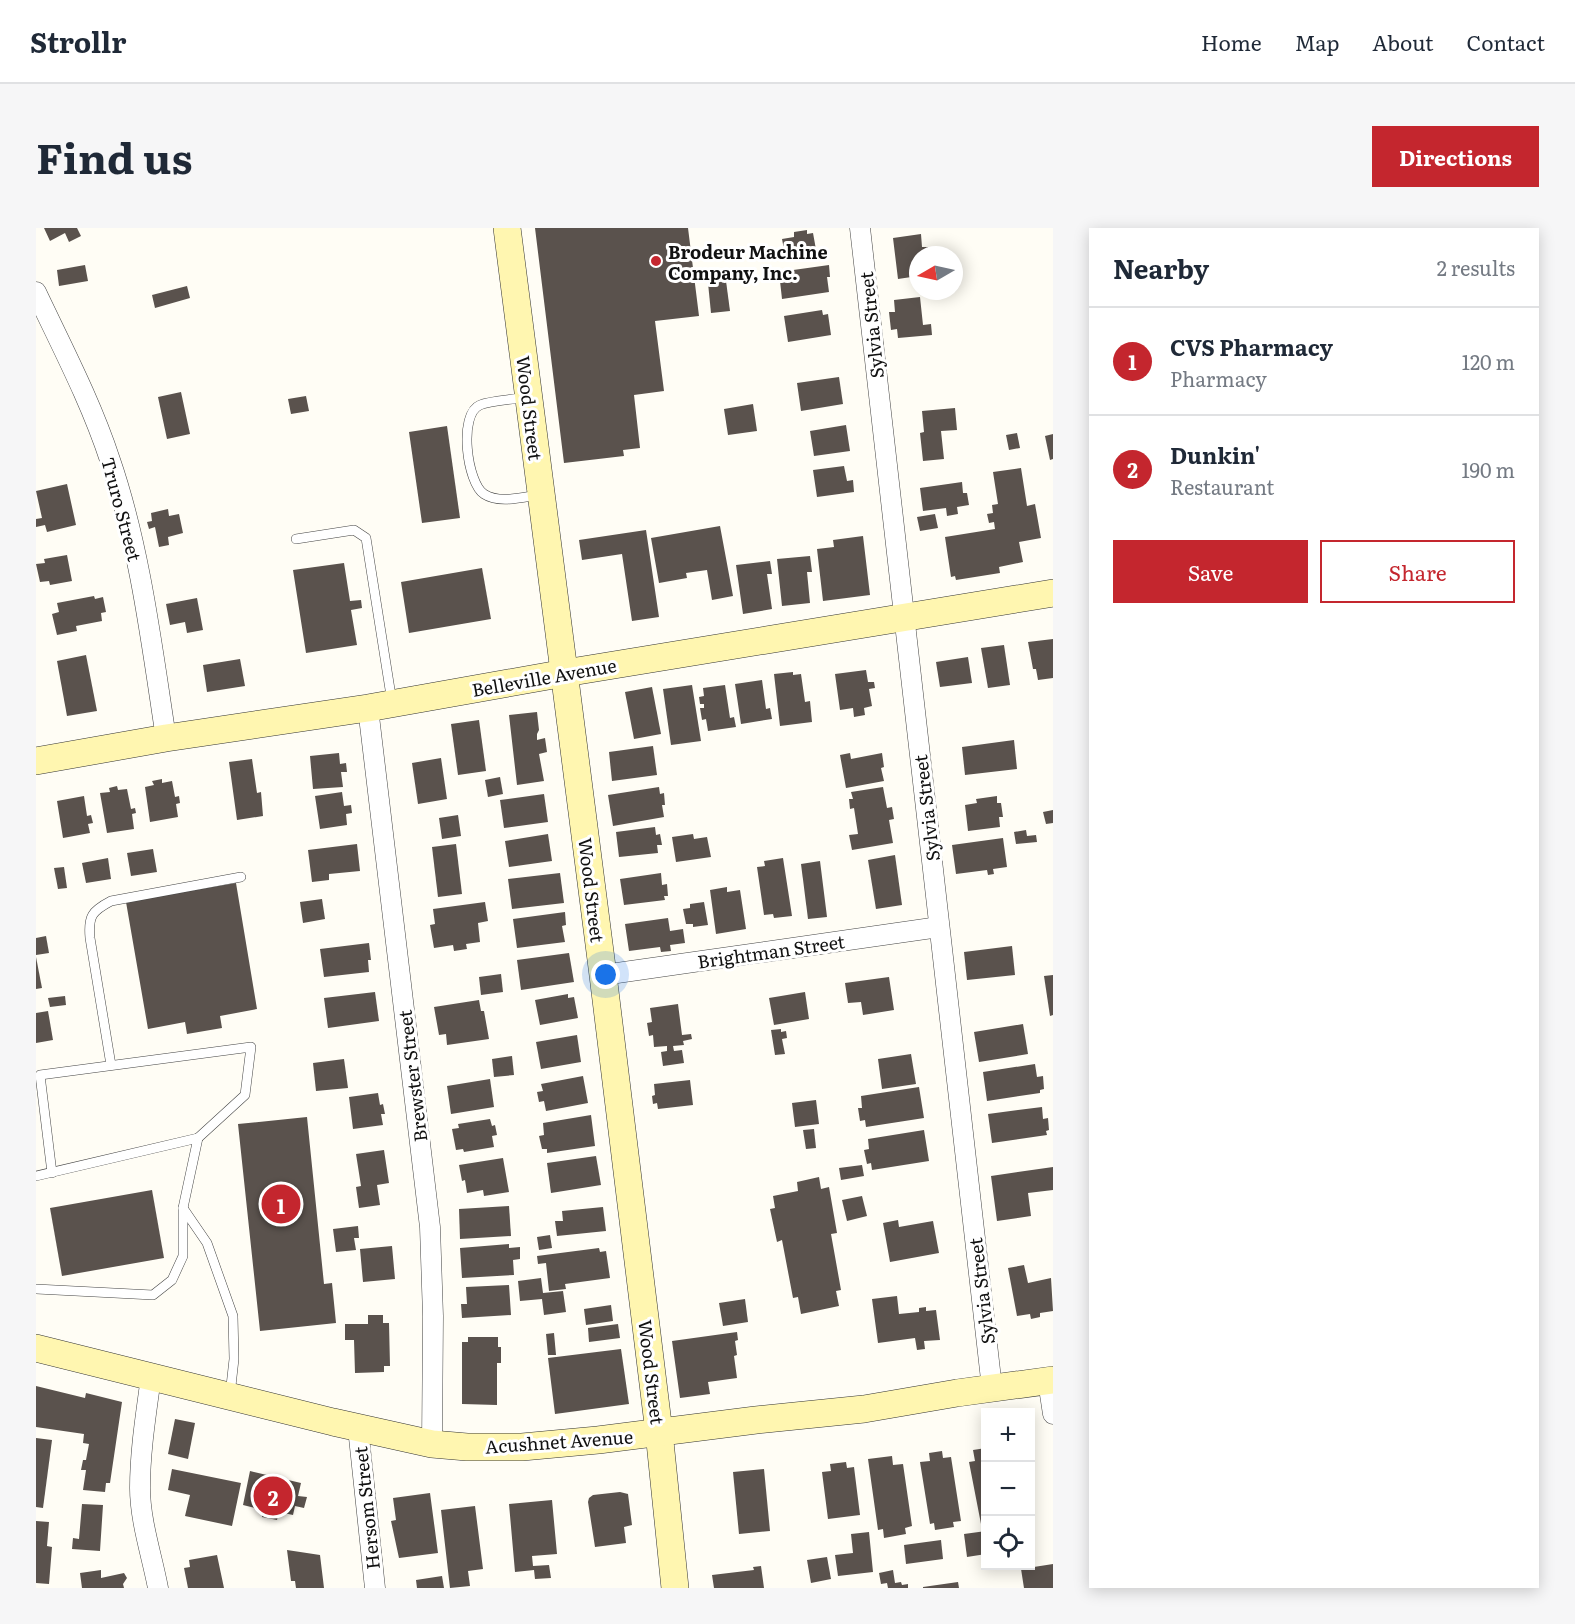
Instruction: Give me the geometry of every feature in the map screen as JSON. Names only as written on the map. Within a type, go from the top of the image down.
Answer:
[{"type":"main road","name":"Wood Street","points":[[507,228],[603,975],[659,1432],[675,1588]]},
{"type":"main road","name":"Belleville Avenue","points":[[36,761],[166,738],[380,706],[565,673],[1053,593]]},
{"type":"main road","name":"Acushnet Avenue","points":[[36,1348],[358,1428],[432,1444],[467,1447],[522,1447],[864,1409],[992,1388],[1051,1381]]},
{"type":"street","name":"Sylvia Street","points":[[860,228],[992,1388]]},
{"type":"street","name":"Truro Street","points":[[36,292],[97,425],[124,506],[166,738]]},
{"type":"street","name":"Brewster Street","points":[[380,706],[429,1227],[433,1316],[432,1444]]},
{"type":"street","name":"Brightman Street","points":[[603,975],[939,927]]},
{"type":"street","points":[[151,1377],[142,1446],[140,1490],[142,1514],[158,1588]]},
{"type":"street","points":[[1051,1381],[1053,1414]]},
{"type":"street","name":"Hersom Street","points":[[358,1428],[375,1588]]},
{"type":"lane","points":[[529,397],[479,405],[471,412],[466,427],[472,477],[483,494],[499,499],[542,495]]},
{"type":"lane","points":[[296,539],[354,530],[366,538],[380,706]]},
{"type":"lane","points":[[111,1065],[88,923],[95,909],[111,901],[241,877]]},
{"type":"lane","points":[[36,1176],[52,1173],[198,1138],[245,1095],[251,1047],[40,1075],[52,1173]]},
{"type":"lane","points":[[36,1289],[153,1294],[172,1280],[183,1256],[183,1208],[198,1138]]},
{"type":"lane","points":[[183,1208],[207,1243],[233,1316],[234,1359],[230,1398]]},
{"type":"building","points":[[44,228],[77,228],[81,236],[69,242],[65,233],[50,241]]},
{"type":"building","points":[[535,228],[688,228],[699,316],[655,321],[664,391],[634,395],[640,448],[623,450],[624,456],[564,463]]},
{"type":"building","points":[[807,230],[807,234],[813,233],[817,255],[786,260],[782,239],[794,237],[794,232]]},
{"type":"building","points":[[921,234],[922,246],[909,246],[909,277],[898,279],[893,238]]},
{"type":"building","points":[[85,265],[88,281],[59,286],[57,270]]},
{"type":"building","points":[[829,265],[830,277],[827,277],[829,292],[782,299],[779,272]]},
{"type":"building","points":[[726,281],[730,311],[711,313],[708,283]]},
{"type":"building","points":[[187,286],[190,298],[155,308],[152,295]]},
{"type":"building","points":[[894,300],[920,300],[923,325],[931,324],[932,335],[898,338],[897,329],[891,330],[889,312],[895,312]]},
{"type":"building","points":[[822,310],[823,315],[828,314],[831,335],[788,342],[784,316]]},
{"type":"building","points":[[839,377],[843,404],[801,411],[797,383]]},
{"type":"building","points":[[181,392],[190,434],[167,439],[158,397]]},
{"type":"building","points":[[306,396],[309,411],[291,414],[288,399]]},
{"type":"building","points":[[753,404],[757,431],[728,435],[724,409]]},
{"type":"building","points":[[955,408],[957,430],[941,431],[944,459],[923,461],[920,433],[924,432],[922,411]]},
{"type":"building","points":[[846,425],[850,451],[814,456],[810,431]]},
{"type":"building","points":[[447,426],[460,518],[422,523],[409,432]]},
{"type":"building","points":[[1017,433],[1020,448],[1009,450],[1006,435]]},
{"type":"building","points":[[1053,434],[1053,459],[1050,460],[1045,436]]},
{"type":"building","points":[[844,466],[847,481],[853,480],[854,492],[817,497],[813,470]]},
{"type":"building","points":[[1021,468],[1027,506],[1035,504],[1041,538],[1019,542],[1023,562],[999,567],[1000,573],[956,580],[955,576],[951,577],[945,537],[995,529],[994,522],[989,523],[987,514],[993,513],[992,505],[998,504],[993,472]]},
{"type":"building","points":[[962,482],[963,493],[967,493],[969,505],[957,507],[958,514],[947,516],[946,508],[923,511],[920,488]]},
{"type":"building","points":[[67,484],[76,525],[47,532],[45,525],[36,527],[36,519],[42,518],[36,491]]},
{"type":"building","points":[[168,509],[169,516],[179,514],[183,533],[168,537],[169,545],[159,547],[155,527],[149,529],[147,522],[152,521],[151,513]]},
{"type":"building","points":[[935,514],[938,528],[920,531],[917,517]]},
{"type":"building","points":[[720,526],[733,596],[712,600],[707,570],[686,573],[687,578],[659,583],[651,538]]},
{"type":"building","points":[[646,530],[659,617],[632,621],[622,554],[582,560],[579,540]]},
{"type":"building","points":[[863,536],[870,595],[823,601],[817,549],[834,547],[833,540]]},
{"type":"building","points":[[67,555],[72,581],[50,585],[49,581],[40,582],[36,564],[45,563],[44,559]]},
{"type":"building","points":[[810,556],[812,572],[807,572],[810,603],[782,606],[777,559]]},
{"type":"building","points":[[770,561],[772,574],[767,574],[772,609],[743,614],[736,565]]},
{"type":"building","points":[[344,563],[350,601],[361,600],[362,608],[351,610],[357,645],[306,653],[293,570]]},
{"type":"building","points":[[482,568],[491,619],[409,633],[401,582]]},
{"type":"building","points":[[94,596],[95,599],[103,597],[106,612],[101,613],[102,621],[76,626],[77,631],[57,635],[52,614],[59,612],[57,603]]},
{"type":"building","points":[[197,598],[203,630],[187,633],[185,622],[170,625],[166,604]]},
{"type":"building","points":[[1053,639],[1053,678],[1038,680],[1036,669],[1033,669],[1028,642]]},
{"type":"building","points":[[1004,645],[1010,685],[988,688],[981,648]]},
{"type":"building","points":[[86,655],[97,711],[67,716],[57,661]]},
{"type":"building","points":[[968,657],[972,683],[940,687],[936,662]]},
{"type":"building","points":[[240,659],[245,686],[207,692],[203,665]]},
{"type":"building","points":[[866,670],[868,682],[874,682],[875,688],[869,689],[872,706],[864,708],[865,715],[854,717],[853,708],[840,710],[835,674]]},
{"type":"building","points":[[793,672],[793,675],[801,674],[805,702],[810,701],[812,722],[780,726],[774,674]]},
{"type":"building","points":[[762,680],[766,709],[770,708],[772,719],[741,724],[735,684]]},
{"type":"building","points":[[692,685],[701,741],[671,745],[663,689]]},
{"type":"building","points":[[725,685],[730,718],[734,717],[736,727],[708,731],[706,719],[702,720],[700,708],[704,708],[704,704],[700,704],[699,697],[704,696],[703,688]]},
{"type":"building","points":[[652,687],[661,734],[634,739],[625,692]]},
{"type":"building","points":[[537,712],[539,730],[537,740],[545,738],[547,752],[539,754],[544,781],[517,785],[509,715]]},
{"type":"building","points":[[479,720],[486,771],[458,775],[451,724]]},
{"type":"building","points":[[1014,740],[1017,769],[965,775],[962,747]]},
{"type":"building","points":[[653,746],[657,775],[612,781],[609,752]]},
{"type":"building","points":[[339,753],[340,764],[346,763],[347,772],[341,772],[343,787],[313,789],[310,756]]},
{"type":"building","points":[[850,753],[851,759],[882,753],[884,767],[881,768],[884,781],[846,788],[840,755]]},
{"type":"building","points":[[441,758],[447,799],[418,804],[412,763]]},
{"type":"building","points":[[252,759],[257,793],[261,792],[263,816],[237,820],[229,762]]},
{"type":"building","points":[[500,777],[503,794],[488,797],[485,780]]},
{"type":"building","points":[[162,779],[162,783],[172,781],[175,797],[179,796],[180,803],[176,804],[178,817],[150,822],[145,787],[154,785],[152,781]]},
{"type":"building","points":[[117,786],[118,790],[127,789],[131,809],[135,808],[136,813],[132,814],[134,829],[107,833],[100,793],[110,792],[109,788]]},
{"type":"building","points":[[659,787],[660,794],[664,793],[665,805],[662,805],[664,817],[613,826],[608,795]]},
{"type":"building","points":[[883,787],[887,808],[892,807],[894,819],[889,820],[893,843],[852,850],[849,835],[858,834],[854,808],[850,809],[849,799],[853,799],[851,792]]},
{"type":"building","points":[[342,792],[344,806],[351,805],[352,813],[346,814],[347,825],[320,829],[315,796]]},
{"type":"building","points":[[544,794],[548,822],[504,828],[500,800]]},
{"type":"building","points":[[84,796],[87,816],[91,815],[93,823],[88,824],[90,833],[63,838],[57,801]]},
{"type":"building","points":[[997,796],[997,803],[1001,803],[1003,817],[999,817],[1000,827],[968,831],[965,805],[977,803],[976,799]]},
{"type":"building","points":[[1053,810],[1053,823],[1046,824],[1043,812]]},
{"type":"building","points":[[458,815],[461,836],[442,839],[439,818]]},
{"type":"building","points":[[655,827],[656,835],[660,834],[662,845],[657,845],[658,853],[619,857],[616,832]]},
{"type":"building","points":[[1026,830],[1027,836],[1036,835],[1037,842],[1016,844],[1014,832]]},
{"type":"building","points":[[548,834],[552,861],[509,867],[505,841]]},
{"type":"building","points":[[693,834],[694,839],[707,837],[711,857],[676,862],[672,837]]},
{"type":"building","points":[[1003,838],[1007,867],[993,869],[994,874],[988,875],[987,870],[956,874],[952,845]]},
{"type":"building","points":[[357,844],[360,871],[329,874],[329,880],[312,882],[308,850]]},
{"type":"building","points":[[456,844],[462,894],[438,897],[432,847]]},
{"type":"building","points":[[153,849],[157,872],[131,876],[127,853]]},
{"type":"building","points":[[895,855],[902,905],[876,909],[868,860]]},
{"type":"building","points":[[108,858],[111,879],[86,883],[82,863]]},
{"type":"building","points":[[783,858],[792,916],[774,918],[773,914],[764,915],[757,867],[765,866],[764,861]]},
{"type":"building","points":[[820,861],[827,917],[808,919],[801,864]]},
{"type":"building","points":[[64,867],[67,888],[58,889],[54,868]]},
{"type":"building","points":[[560,873],[564,903],[512,909],[508,879]]},
{"type":"building","points":[[661,873],[662,885],[667,884],[668,896],[664,896],[665,900],[624,905],[620,879]]},
{"type":"building","points":[[236,883],[257,1009],[220,1016],[222,1028],[187,1034],[185,1022],[148,1029],[126,902]]},
{"type":"building","points":[[727,887],[727,892],[740,890],[746,929],[716,934],[710,890]]},
{"type":"building","points":[[322,899],[325,919],[303,923],[300,902]]},
{"type":"building","points":[[485,902],[488,921],[478,923],[480,942],[466,944],[467,949],[454,951],[453,945],[434,948],[430,925],[435,924],[433,909]]},
{"type":"building","points":[[704,902],[708,925],[693,927],[693,924],[686,924],[683,909],[690,908],[690,904]]},
{"type":"building","points":[[565,912],[566,925],[562,926],[565,942],[517,948],[513,919]]},
{"type":"building","points":[[668,918],[670,931],[683,929],[685,943],[670,945],[671,951],[661,952],[660,947],[629,951],[625,924]]},
{"type":"building","points":[[46,936],[49,953],[36,955],[36,938]]},
{"type":"building","points":[[369,943],[371,960],[368,960],[369,972],[324,977],[320,949]]},
{"type":"building","points":[[1012,946],[1015,975],[967,980],[964,952]]},
{"type":"building","points":[[569,953],[574,982],[521,990],[517,960]]},
{"type":"building","points":[[36,957],[42,988],[36,989]]},
{"type":"building","points":[[501,974],[503,992],[481,995],[479,977]]},
{"type":"building","points":[[1053,975],[1053,1015],[1050,1016],[1044,976]]},
{"type":"building","points":[[889,977],[894,1010],[863,1015],[861,1002],[848,1003],[845,983]]},
{"type":"building","points":[[375,992],[379,1021],[328,1028],[324,998]]},
{"type":"building","points":[[805,992],[809,1019],[774,1025],[769,998]]},
{"type":"building","points":[[568,994],[568,998],[574,997],[578,1018],[540,1025],[535,1000]]},
{"type":"building","points":[[65,996],[66,1005],[50,1007],[48,998]]},
{"type":"building","points":[[479,1000],[481,1011],[484,1011],[489,1039],[447,1045],[446,1034],[439,1035],[434,1007]]},
{"type":"building","points":[[678,1004],[682,1035],[691,1034],[692,1039],[683,1041],[684,1045],[673,1046],[674,1051],[682,1050],[684,1063],[663,1066],[661,1052],[667,1051],[667,1046],[654,1047],[653,1035],[649,1036],[647,1023],[652,1022],[650,1008]]},
{"type":"building","points":[[48,1011],[53,1040],[36,1043],[36,1013]]},
{"type":"building","points":[[1023,1024],[1028,1054],[979,1062],[974,1032]]},
{"type":"building","points":[[781,1029],[781,1032],[786,1031],[787,1038],[782,1039],[785,1054],[775,1055],[771,1030]]},
{"type":"building","points":[[577,1035],[581,1062],[541,1069],[536,1042]]},
{"type":"building","points":[[911,1054],[916,1084],[882,1089],[878,1059]]},
{"type":"building","points":[[512,1056],[514,1075],[494,1077],[492,1059]]},
{"type":"building","points":[[344,1059],[348,1088],[316,1091],[313,1063]]},
{"type":"building","points":[[1035,1064],[1037,1077],[1043,1076],[1044,1089],[1040,1090],[1040,1093],[987,1101],[983,1072]]},
{"type":"building","points":[[583,1076],[588,1103],[546,1111],[544,1101],[539,1102],[537,1092],[543,1091],[541,1084]]},
{"type":"building","points":[[490,1079],[494,1107],[451,1114],[447,1086]]},
{"type":"building","points":[[690,1080],[693,1105],[658,1109],[657,1103],[653,1104],[654,1084]]},
{"type":"building","points":[[919,1087],[924,1118],[866,1127],[865,1120],[860,1121],[858,1108],[862,1108],[861,1096]]},
{"type":"building","points":[[378,1093],[380,1105],[383,1104],[385,1114],[381,1114],[383,1125],[353,1129],[349,1097]]},
{"type":"building","points":[[816,1100],[819,1124],[795,1127],[792,1103]]},
{"type":"building","points":[[1042,1107],[1043,1119],[1048,1118],[1047,1135],[992,1143],[988,1114]]},
{"type":"building","points":[[591,1115],[595,1146],[547,1153],[547,1149],[542,1149],[539,1136],[544,1135],[543,1123]]},
{"type":"building","points":[[307,1117],[324,1284],[332,1283],[336,1323],[260,1331],[238,1124]]},
{"type":"building","points":[[490,1119],[492,1126],[495,1125],[497,1135],[492,1136],[494,1147],[464,1152],[463,1149],[456,1150],[452,1129],[459,1128],[458,1124]]},
{"type":"building","points":[[814,1129],[816,1148],[806,1149],[803,1130]]},
{"type":"building","points":[[924,1130],[929,1161],[872,1170],[871,1163],[867,1164],[864,1150],[869,1149],[868,1139]]},
{"type":"building","points":[[384,1150],[389,1183],[377,1185],[380,1205],[359,1208],[356,1187],[361,1186],[356,1154]]},
{"type":"building","points":[[596,1156],[601,1185],[551,1193],[547,1163]]},
{"type":"building","points":[[503,1158],[509,1192],[484,1196],[483,1190],[467,1193],[459,1165]]},
{"type":"building","points":[[862,1165],[864,1176],[841,1180],[839,1168]]},
{"type":"building","points":[[1053,1167],[1053,1190],[1028,1193],[1031,1216],[997,1221],[991,1176]]},
{"type":"building","points":[[819,1177],[821,1189],[829,1187],[837,1233],[831,1234],[841,1290],[836,1291],[839,1306],[801,1314],[798,1297],[793,1298],[782,1240],[777,1242],[770,1209],[775,1208],[773,1196],[798,1191],[797,1182]]},
{"type":"building","points":[[152,1190],[164,1258],[62,1276],[50,1208]]},
{"type":"building","points":[[862,1196],[867,1216],[847,1221],[842,1200]]},
{"type":"building","points":[[509,1206],[511,1236],[460,1239],[459,1209]]},
{"type":"building","points":[[603,1207],[606,1231],[557,1236],[555,1221],[563,1221],[562,1211]]},
{"type":"building","points":[[898,1220],[899,1227],[933,1221],[939,1253],[890,1262],[883,1223]]},
{"type":"building","points":[[358,1226],[359,1238],[354,1238],[356,1250],[336,1252],[333,1229]]},
{"type":"building","points":[[550,1235],[552,1248],[539,1250],[537,1237]]},
{"type":"building","points":[[509,1244],[509,1248],[520,1247],[520,1259],[513,1260],[514,1275],[462,1278],[460,1248]]},
{"type":"building","points":[[392,1246],[395,1279],[363,1282],[360,1249]]},
{"type":"building","points":[[599,1248],[600,1252],[606,1251],[610,1278],[565,1284],[566,1289],[549,1291],[546,1263],[538,1264],[537,1256]]},
{"type":"building","points":[[1024,1265],[1028,1283],[1051,1278],[1053,1311],[1040,1313],[1040,1317],[1031,1319],[1030,1314],[1017,1316],[1008,1268]]},
{"type":"building","points":[[541,1278],[543,1293],[563,1291],[566,1312],[544,1315],[542,1299],[520,1301],[518,1281]]},
{"type":"building","points":[[509,1285],[511,1315],[462,1318],[461,1304],[467,1304],[466,1287]]},
{"type":"building","points":[[897,1296],[899,1314],[919,1312],[919,1308],[926,1307],[926,1311],[936,1310],[940,1340],[924,1341],[925,1349],[917,1350],[915,1338],[878,1343],[872,1299]]},
{"type":"building","points":[[745,1299],[748,1322],[723,1326],[719,1303]]},
{"type":"building","points":[[611,1305],[613,1321],[586,1325],[584,1309]]},
{"type":"building","points":[[368,1315],[383,1315],[383,1323],[389,1323],[390,1366],[384,1366],[384,1372],[355,1373],[354,1340],[345,1340],[345,1324],[368,1324]]},
{"type":"building","points":[[618,1324],[620,1338],[589,1342],[588,1328]]},
{"type":"building","points":[[737,1332],[738,1340],[735,1341],[737,1355],[734,1356],[737,1378],[708,1382],[710,1394],[680,1398],[672,1341]]},
{"type":"building","points":[[554,1333],[556,1355],[548,1355],[546,1334]]},
{"type":"building","points":[[468,1337],[498,1337],[498,1347],[501,1347],[501,1363],[497,1363],[497,1405],[462,1404],[462,1342],[468,1342]]},
{"type":"building","points":[[621,1349],[629,1404],[555,1414],[548,1358]]},
{"type":"building","points":[[36,1386],[85,1398],[86,1393],[122,1402],[110,1483],[106,1483],[105,1492],[83,1490],[86,1470],[81,1470],[83,1460],[86,1460],[89,1444],[83,1443],[84,1434],[36,1427]]},
{"type":"building","points":[[175,1419],[195,1423],[188,1459],[168,1454]]},
{"type":"building","points":[[36,1438],[52,1440],[43,1508],[36,1507]]},
{"type":"building","points":[[981,1449],[981,1524],[969,1462],[975,1461],[973,1450]]},
{"type":"building","points":[[942,1451],[943,1458],[951,1457],[961,1521],[953,1522],[954,1527],[935,1530],[934,1523],[930,1524],[920,1462],[930,1461],[929,1453]]},
{"type":"building","points":[[892,1456],[893,1465],[903,1464],[912,1526],[905,1528],[906,1534],[884,1538],[883,1529],[878,1530],[868,1459]]},
{"type":"building","points":[[846,1462],[847,1468],[854,1467],[860,1515],[828,1519],[822,1472],[831,1471],[830,1464]]},
{"type":"building","points":[[172,1469],[241,1483],[232,1526],[185,1516],[190,1495],[168,1490]]},
{"type":"building","points":[[764,1469],[770,1531],[739,1534],[733,1472]]},
{"type":"building","points":[[250,1471],[301,1483],[298,1496],[307,1497],[304,1508],[295,1506],[293,1515],[279,1512],[277,1520],[262,1517],[263,1510],[243,1505]]},
{"type":"building","points":[[620,1492],[628,1494],[632,1525],[624,1527],[626,1543],[595,1547],[589,1498],[593,1495]]},
{"type":"building","points":[[430,1493],[438,1553],[399,1558],[391,1521],[396,1520],[393,1498]]},
{"type":"building","points":[[552,1500],[557,1554],[532,1556],[533,1566],[549,1565],[551,1578],[535,1579],[534,1570],[515,1572],[509,1504]]},
{"type":"building","points":[[82,1504],[103,1505],[100,1551],[72,1549],[73,1538],[79,1539]]},
{"type":"building","points":[[475,1506],[483,1569],[468,1571],[470,1586],[450,1588],[441,1510]]},
{"type":"building","points":[[36,1521],[49,1522],[47,1546],[52,1547],[49,1584],[36,1583]]},
{"type":"building","points":[[869,1532],[873,1572],[838,1576],[835,1555],[853,1553],[851,1534]]},
{"type":"building","points":[[981,1532],[981,1555],[967,1557],[964,1534]]},
{"type":"building","points":[[941,1540],[943,1559],[906,1564],[904,1545]]},
{"type":"building","points":[[287,1550],[320,1555],[324,1588],[296,1588],[295,1581],[291,1581]]},
{"type":"building","points":[[217,1555],[224,1588],[188,1588],[184,1568],[190,1567],[189,1560]]},
{"type":"building","points":[[827,1557],[831,1579],[811,1583],[807,1560]]},
{"type":"building","points":[[1053,1564],[1053,1588],[1024,1588],[1021,1570],[1035,1570],[1035,1567]]},
{"type":"building","points":[[761,1566],[764,1588],[714,1588],[712,1575],[754,1570],[753,1567]]},
{"type":"building","points":[[101,1570],[101,1578],[124,1573],[127,1578],[123,1584],[124,1588],[82,1588],[80,1573]]},
{"type":"building","points":[[893,1570],[895,1583],[908,1584],[908,1588],[888,1588],[887,1583],[881,1584],[879,1573]]},
{"type":"building","points":[[442,1576],[444,1588],[417,1588],[416,1580]]},
{"type":"building","points":[[958,1582],[959,1588],[923,1588],[923,1587]]},
{"type":"place","name":"Brodeur Machine Company, Inc.","points":[[656,261]]},
{"type":"place","name":"CVS Pharmacy","points":[[281,1204]]},
{"type":"place","name":"Dunkin'","points":[[273,1496]]}]
